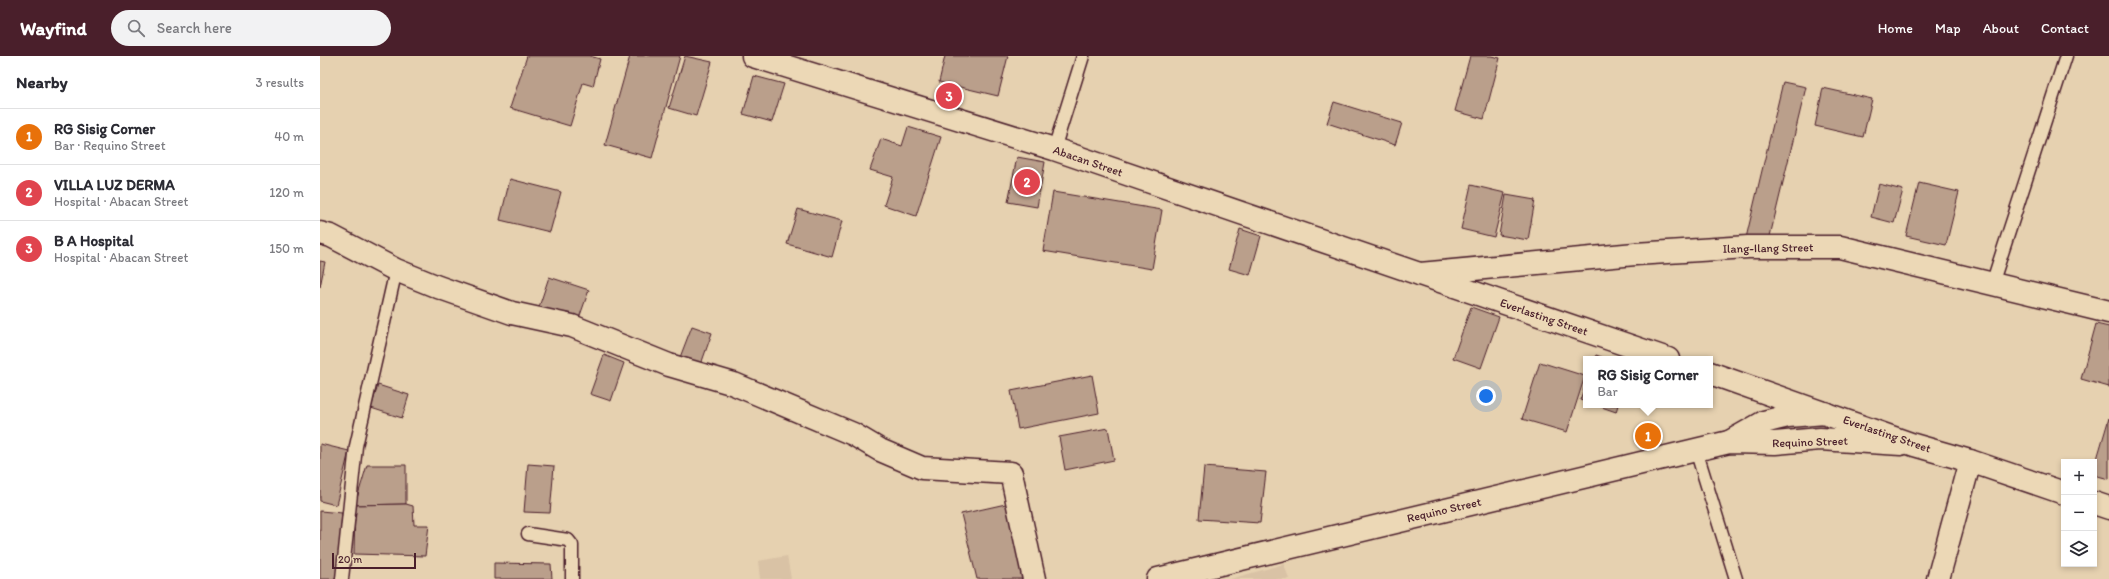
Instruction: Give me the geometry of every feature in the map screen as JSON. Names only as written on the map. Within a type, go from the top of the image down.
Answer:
[{"type":"street","name":"Abacan Street","points":[[753,56],[1054,149],[1420,274]]},
{"type":"street","points":[[320,233],[332,236],[396,270],[512,313],[572,326],[670,365],[734,384],[853,434],[880,450],[922,468],[1011,473],[1034,579]]},
{"type":"street","name":"Ilang-Ilang Street","points":[[1420,274],[1643,254],[1748,247],[1840,247],[2109,312]]},
{"type":"street","name":"Everlasting Street","points":[[1420,274],[1659,356]]},
{"type":"street","name":"Everlasting Street","points":[[1713,374],[1914,445],[1970,461],[2061,492]]},
{"type":"street","name":"Requino Street","points":[[1730,442],[1764,422],[1788,416],[1825,413]]},
{"type":"street","name":"Requino Street","points":[[1158,579],[1730,442],[1775,443],[1820,439],[1914,445]]},
{"type":"street","points":[[1938,579],[1970,461]]},
{"type":"street","points":[[2097,504],[2109,508]]},
{"type":"lane","points":[[1054,149],[1083,56]]},
{"type":"lane","points":[[1992,284],[2066,56]]},
{"type":"lane","points":[[342,579],[356,446],[396,270]]},
{"type":"lane","points":[[1696,450],[1736,579]]},
{"type":"lane","points":[[528,534],[568,540],[572,545],[572,579]]},
{"type":"shaded area","points":[[787,556],[791,579],[760,579],[758,561]]},
{"type":"shaded area","points":[[1284,564],[1289,579],[1230,579]]},
{"type":"building","points":[[527,56],[590,56],[600,59],[593,86],[583,83],[570,126],[510,108]]},
{"type":"building","points":[[630,56],[680,56],[652,158],[605,145]]},
{"type":"building","points":[[685,56],[712,62],[696,116],[669,108]]},
{"type":"building","points":[[945,56],[1008,56],[998,96],[939,82]]},
{"type":"building","points":[[1470,56],[1491,56],[1500,58],[1484,119],[1455,111]]},
{"type":"building","points":[[754,76],[784,84],[772,122],[743,114]]},
{"type":"building","points":[[1783,82],[1806,87],[1770,236],[1746,238]]},
{"type":"building","points":[[1823,88],[1872,99],[1863,137],[1815,126]]},
{"type":"building","points":[[1334,102],[1402,123],[1395,145],[1327,123]]},
{"type":"building","points":[[908,127],[941,137],[916,216],[884,205],[893,177],[870,170],[881,139],[902,146]]},
{"type":"building","points":[[1017,157],[1045,162],[1037,207],[1008,202]]},
{"type":"building","points":[[510,179],[561,192],[550,232],[500,220]]},
{"type":"building","points":[[1919,183],[1959,192],[1946,245],[1906,236]]},
{"type":"building","points":[[1879,184],[1903,190],[1894,223],[1871,217]]},
{"type":"building","points":[[1471,185],[1505,193],[1494,237],[1461,229]]},
{"type":"building","points":[[1053,192],[1162,210],[1152,269],[1043,251]]},
{"type":"building","points":[[1506,195],[1535,200],[1528,240],[1499,235]]},
{"type":"building","points":[[798,209],[842,221],[832,257],[787,244]]},
{"type":"building","points":[[1240,229],[1261,236],[1250,275],[1229,269]]},
{"type":"building","points":[[320,261],[325,262],[320,287]]},
{"type":"building","points":[[549,277],[589,290],[577,324],[538,310]]},
{"type":"building","points":[[1471,307],[1499,317],[1481,368],[1453,358]]},
{"type":"building","points":[[2096,324],[2109,327],[2109,387],[2081,379]]},
{"type":"building","points":[[692,326],[712,333],[700,367],[679,360]]},
{"type":"building","points":[[604,355],[624,363],[611,401],[590,394]]},
{"type":"building","points":[[1540,362],[1583,375],[1583,382],[1567,432],[1522,419]]},
{"type":"building","points":[[1092,375],[1099,413],[1018,429],[1011,391]]},
{"type":"building","points":[[378,385],[409,395],[402,418],[371,408]]},
{"type":"building","points":[[1583,392],[1583,401],[1580,400]]},
{"type":"building","points":[[1605,408],[1617,408],[1616,412]]},
{"type":"building","points":[[2109,418],[2109,479],[2097,476],[2097,459]]},
{"type":"building","points":[[1108,428],[1114,460],[1065,470],[1059,437]]},
{"type":"building","points":[[320,444],[349,451],[336,505],[320,501]]},
{"type":"building","points":[[528,464],[554,466],[550,513],[524,512]]},
{"type":"building","points":[[367,465],[406,465],[406,504],[355,505]]},
{"type":"building","points":[[1204,467],[1266,472],[1260,523],[1199,519]]},
{"type":"building","points":[[1010,503],[1029,579],[977,579],[961,514]]},
{"type":"building","points":[[406,504],[413,506],[414,525],[429,525],[425,556],[354,554],[355,505]]},
{"type":"building","points":[[320,511],[342,513],[337,579],[320,579]]},
{"type":"building","points":[[494,563],[551,564],[552,579],[494,579]]},
{"type":"place","name":"B A Hospital","points":[[949,96]]},
{"type":"place","name":"VILLA LUZ DERMA","points":[[1027,182]]},
{"type":"place","name":"RG Sisig Corner","points":[[1648,436]]}]
